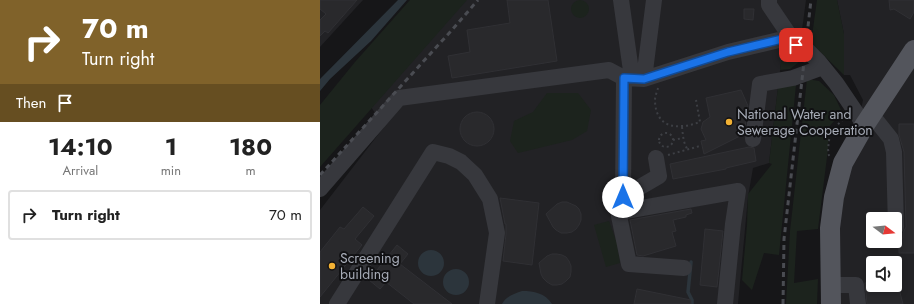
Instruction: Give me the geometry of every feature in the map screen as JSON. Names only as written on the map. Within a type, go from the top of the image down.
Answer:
[{"type":"main road","points":[[830,295],[830,228],[834,197],[843,163],[868,120],[912,56]]},
{"type":"lane","points":[[621,0],[639,77]]},
{"type":"lane","points":[[654,0],[639,77],[624,204],[619,216],[629,264],[684,268]]},
{"type":"lane","points":[[768,2],[796,45]]},
{"type":"lane","points":[[320,189],[399,98],[609,70],[639,77],[728,52],[782,39],[806,49],[836,83],[859,117],[868,120],[891,139],[894,152],[896,212]]},
{"type":"lane","points":[[753,139],[760,84],[793,78],[823,67]]},
{"type":"lane","points":[[336,304],[433,152],[450,156],[461,162],[474,175],[490,199],[497,233],[487,304]]},
{"type":"lane","points":[[624,204],[659,176],[656,158]]},
{"type":"lane","points":[[624,204],[738,191],[725,304]]},
{"type":"lane","points":[[830,295],[856,285],[858,304]]},
{"type":"path","points":[[639,77],[658,89],[655,99],[657,114],[666,124],[682,126],[700,122],[696,100]]},
{"type":"path","points":[[682,126],[683,138],[688,150]]},
{"type":"path","points":[[665,133],[671,135],[673,140],[672,144],[666,147],[662,146],[659,140],[665,133]]},
{"type":"path","points":[[673,140],[683,138]]},
{"type":"path","points":[[656,158],[700,146]]},
{"type":"shaded area","points":[[320,0],[363,0],[320,47]]},
{"type":"shaded area","points":[[398,0],[407,0],[371,41],[330,79],[320,91],[320,79]]},
{"type":"shaded area","points":[[410,0],[467,0],[320,167],[320,105],[355,62]]},
{"type":"shaded area","points":[[426,0],[806,0],[802,30],[783,46],[769,163],[753,168],[748,197],[738,304],[320,304],[320,210],[384,127],[353,79]]},
{"type":"shaded area","points":[[580,0],[586,3],[589,9],[586,15],[580,18],[574,15],[571,9],[574,3]]},
{"type":"shaded area","points":[[817,0],[837,0],[844,34],[844,75],[811,43]]},
{"type":"shaded area","points":[[837,0],[914,0],[914,304],[839,304],[840,204],[863,100],[850,75],[844,75],[844,34]]},
{"type":"shaded area","points":[[783,46],[792,53],[798,63],[790,69],[780,70]]},
{"type":"shaded area","points":[[807,79],[819,81],[834,95],[842,112],[829,127],[828,149],[818,229],[797,231],[794,283],[818,279],[817,304],[786,304],[790,231]]},
{"type":"shaded area","points":[[796,85],[779,255],[764,253],[752,290],[742,280],[748,194],[772,164],[769,163],[778,87]]},
{"type":"shaded area","points":[[547,93],[578,93],[591,110],[587,131],[572,140],[518,153],[510,141],[514,121],[533,112]]},
{"type":"shaded area","points":[[609,221],[617,243],[620,263],[606,267],[594,225]]},
{"type":"shaded area","points":[[431,250],[441,253],[444,263],[441,273],[431,276],[421,273],[418,263],[421,253]]},
{"type":"shaded area","points":[[456,269],[466,272],[469,282],[466,292],[456,295],[446,292],[443,282],[446,272]]},
{"type":"shaded area","points":[[522,291],[539,293],[546,297],[552,304],[502,304],[508,297]]},
{"type":"building","points":[[320,0],[357,0],[328,33],[325,31],[320,36],[320,20],[326,14],[320,9]]},
{"type":"building","points":[[507,0],[548,0],[557,61],[452,78],[448,56],[470,52],[467,30],[510,23]]},
{"type":"building","points":[[889,0],[914,0],[914,12],[910,19],[894,9],[890,10]]},
{"type":"building","points":[[744,9],[754,9],[753,20],[744,19]]},
{"type":"building","points":[[741,90],[748,106],[747,109],[744,110],[746,120],[744,134],[704,154],[701,141],[706,140],[701,129],[703,122],[710,117],[706,98]]},
{"type":"building","points":[[474,112],[480,112],[484,113],[491,119],[494,129],[493,136],[487,143],[480,146],[474,146],[470,145],[463,139],[460,132],[460,126],[461,122],[467,115]]},
{"type":"building","points":[[899,124],[914,124],[914,253],[899,253],[899,248],[902,248],[903,233],[906,227],[904,152],[899,135]]},
{"type":"building","points":[[749,147],[754,148],[756,161],[726,169],[673,179],[670,164]]},
{"type":"building","points":[[500,198],[539,203],[532,265],[503,261],[506,224]]},
{"type":"building","points":[[567,202],[576,206],[581,214],[579,225],[572,232],[561,233],[556,230],[546,214],[557,204]]},
{"type":"building","name":"Screening building","points":[[363,207],[374,216],[355,239],[362,245],[320,297],[320,252],[340,227],[344,229]]},
{"type":"building","points":[[691,209],[692,213],[686,215],[686,217],[673,220],[676,231],[672,232],[676,246],[643,256],[637,255],[630,220]]},
{"type":"building","points":[[705,229],[723,231],[717,287],[700,285]]},
{"type":"building","points":[[397,245],[408,254],[400,264],[452,304],[414,304],[386,282],[380,289],[369,280]]},
{"type":"building","points":[[552,254],[566,257],[571,266],[570,277],[562,284],[552,285],[543,278],[541,274],[539,263],[547,256]]},
{"type":"building","points":[[865,283],[866,292],[900,292],[903,304],[867,304]]},
{"type":"building","points":[[637,289],[691,300],[691,304],[634,304]]},
{"type":"waterway","points":[[691,262],[688,292],[692,300],[692,304]]},
{"type":"railway","points":[[320,175],[478,0]]},
{"type":"railway","points":[[783,304],[784,239],[811,0]]},
{"type":"place","name":"National Water and Sewerage Cooperation","points":[[729,122]]},
{"type":"place","name":"Screening building","points":[[332,266]]},
{"type":"route","points":[[623,197],[624,78],[644,79],[728,52],[782,39],[796,45]]}]
